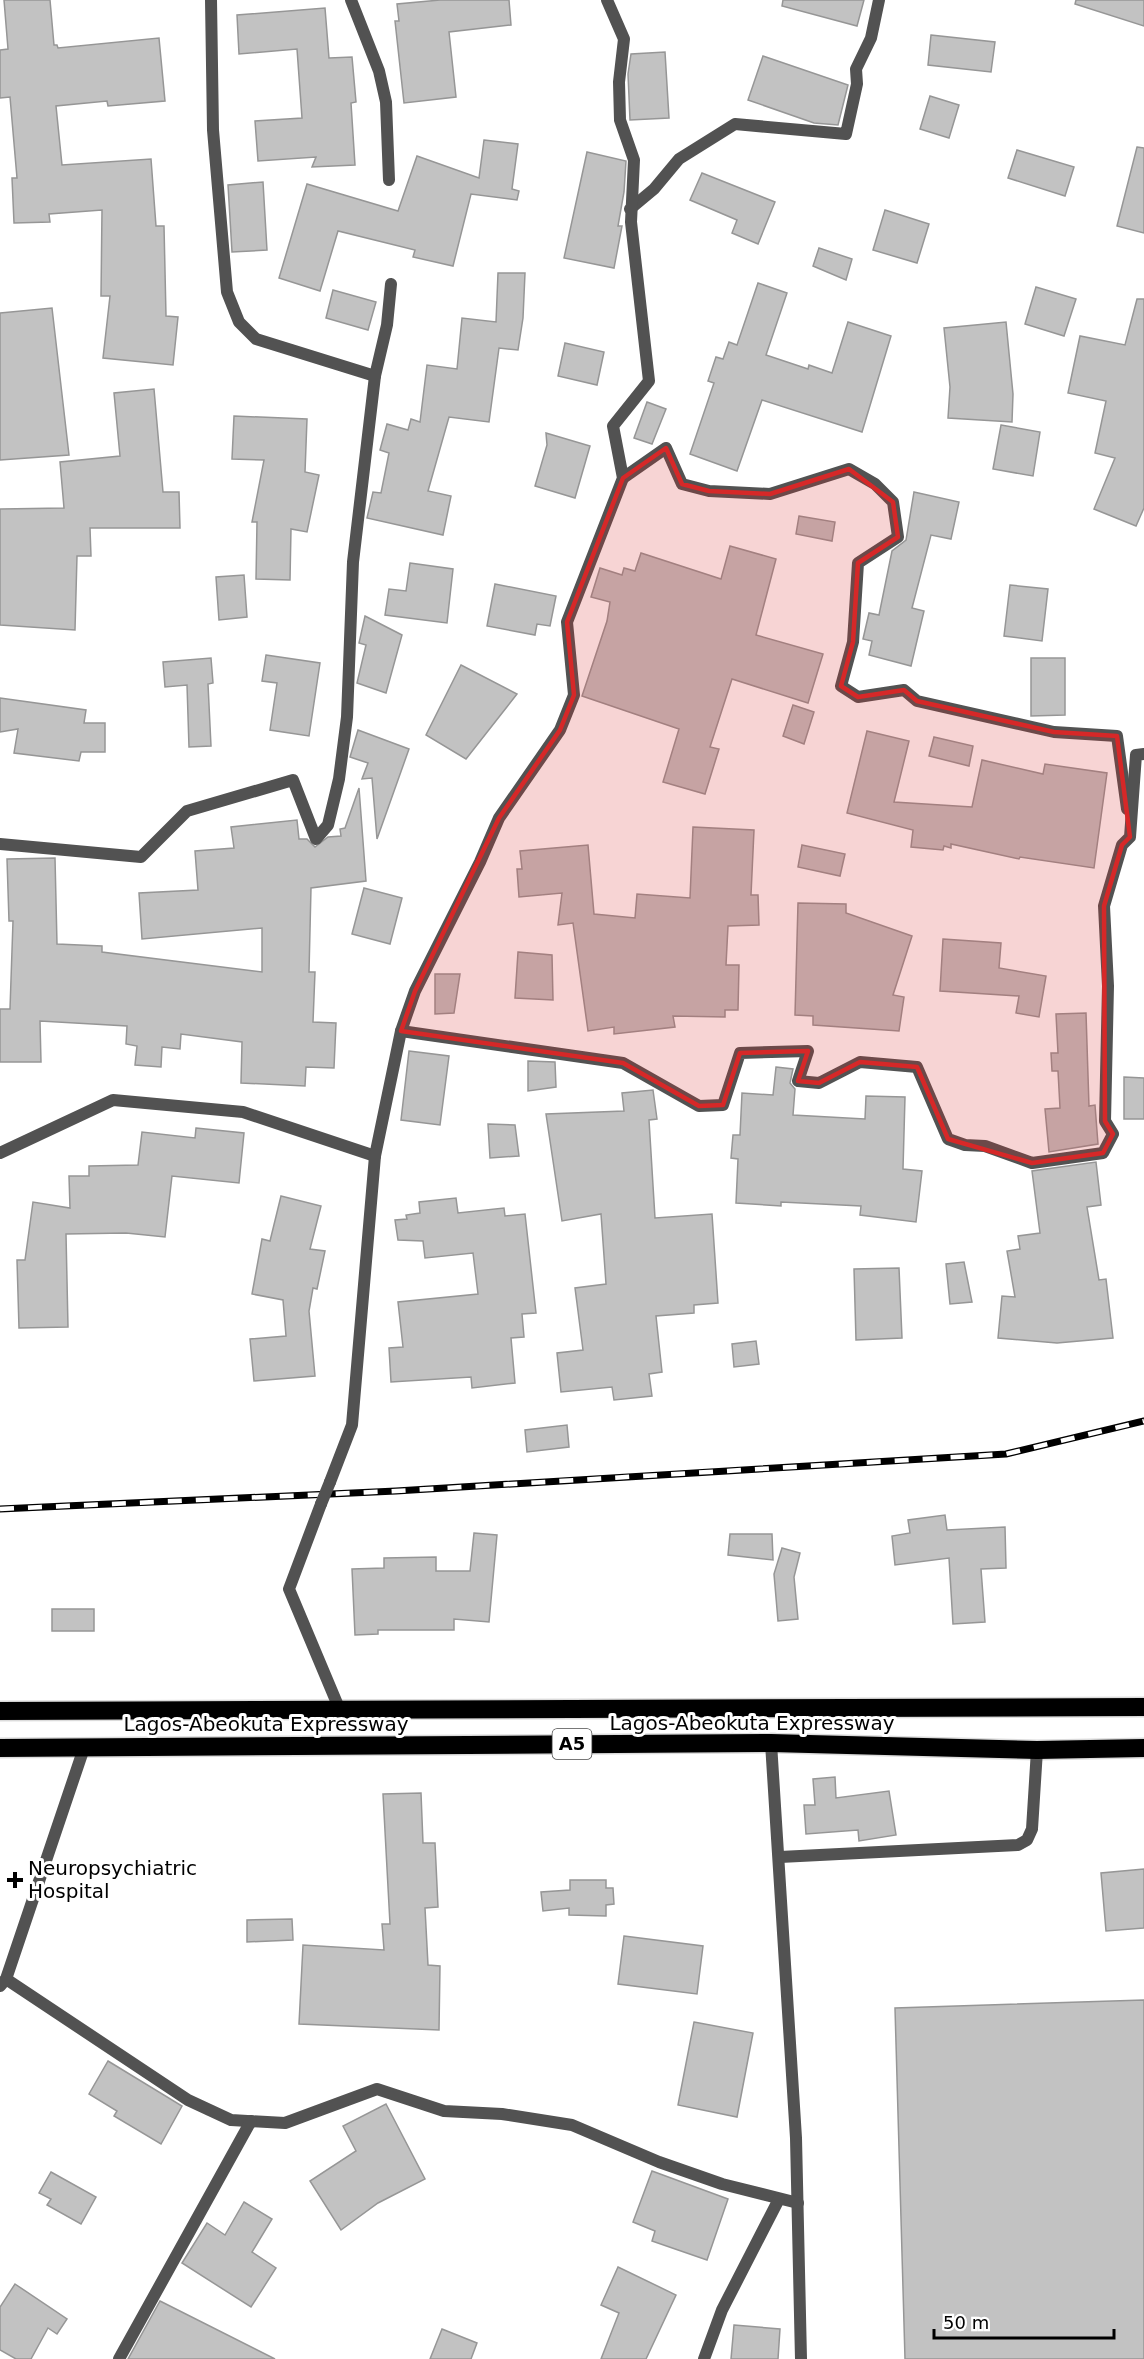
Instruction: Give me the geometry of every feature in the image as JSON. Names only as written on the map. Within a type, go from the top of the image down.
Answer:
[{"type":"highway","name":"Lagos-Abeokuta Expressway","points":[[0,1712],[339,1708],[1144,1707]]},
{"type":"highway","name":"Lagos-Abeokuta Expressway","points":[[0,1748],[771,1743],[1037,1750],[1144,1748]]},
{"type":"street","points":[[212,0],[214,141],[227,292],[238,321],[256,339],[375,376]]},
{"type":"street","points":[[351,0],[379,70],[386,102],[389,180]]},
{"type":"street","points":[[339,1708],[289,1588],[352,1425],[375,1156],[401,1031],[415,992],[480,862],[499,818],[560,730],[573,695],[567,622],[623,478],[613,426],[649,381],[630,210],[634,160],[620,120],[619,82],[624,39],[607,0]]},
{"type":"street","points":[[630,210],[654,189],[679,159],[735,124],[846,134],[857,84],[856,69],[871,38],[879,0]]},
{"type":"street","points":[[0,844],[141,857],[187,811],[293,780],[316,839],[328,825],[339,779],[347,717],[353,562],[375,376],[387,325],[391,284]]},
{"type":"street","points":[[623,478],[666,448],[682,484],[709,491],[770,494],[849,469],[875,484],[893,502],[898,537],[858,563],[853,642],[841,686],[858,697],[904,690],[917,701],[1054,732],[1117,736],[1130,837]]},
{"type":"street","points":[[401,1031],[623,1063],[699,1106],[723,1105],[740,1053],[808,1051],[798,1081],[819,1083],[860,1062],[917,1067],[948,1139],[965,1145],[985,1146],[1032,1163],[1102,1153],[1113,1134],[1105,1121],[1108,986],[1104,906],[1122,845],[1130,837],[1136,755],[1144,754]]},
{"type":"street","points":[[0,1153],[113,1100],[243,1112],[375,1156]]},
{"type":"street","points":[[771,1743],[796,2138],[801,2359]]},
{"type":"street","points":[[84,1748],[3,1982],[188,2100],[231,2120],[285,2123],[377,2089],[444,2111],[502,2114],[572,2125],[690,2173],[798,2203]]},
{"type":"street","points":[[780,1857],[1018,1845],[1026,1840],[1032,1829],[1037,1750]]},
{"type":"street","points":[[119,2359],[251,2121]]},
{"type":"street","points":[[704,2359],[722,2310],[779,2199]]},
{"type":"highlighted area","points":[[666,448],[682,484],[709,491],[770,494],[849,469],[893,502],[898,537],[858,563],[853,642],[841,686],[858,697],[904,690],[917,701],[1054,732],[1117,736],[1130,837],[1122,845],[1104,906],[1105,1121],[1113,1134],[1103,1153],[1032,1163],[948,1139],[917,1067],[860,1062],[819,1083],[798,1081],[808,1051],[740,1053],[723,1105],[699,1106],[623,1063],[401,1031],[415,991],[499,818],[560,730],[574,695],[567,622],[623,478]]},
{"type":"building","points":[[4,0],[50,0],[54,45],[58,48],[159,38],[165,101],[108,106],[107,101],[56,106],[62,165],[151,159],[156,226],[164,226],[166,316],[178,317],[173,365],[103,358],[110,296],[101,296],[102,210],[49,214],[50,222],[14,223],[12,178],[17,178],[10,97],[0,98],[0,50],[8,49]]},
{"type":"building","points":[[440,0],[509,0],[511,25],[449,32],[456,97],[404,103],[395,21],[399,21],[397,4]]},
{"type":"building","points":[[783,0],[864,0],[857,26],[782,6]]},
{"type":"building","points":[[1076,0],[1144,0],[1144,26],[1075,4]]},
{"type":"building","points":[[325,8],[329,58],[352,57],[356,102],[351,103],[355,165],[312,167],[316,157],[258,161],[255,121],[302,118],[297,49],[239,54],[237,15]]},
{"type":"building","points":[[931,35],[995,42],[991,72],[928,65]]},
{"type":"building","points":[[665,52],[669,118],[630,120],[628,74],[631,54]]},
{"type":"building","points":[[763,56],[848,85],[838,125],[814,123],[748,100]]},
{"type":"building","points":[[930,96],[959,105],[949,138],[920,129]]},
{"type":"building","points":[[484,140],[518,144],[512,189],[519,191],[517,200],[471,194],[453,266],[413,257],[415,250],[338,231],[320,291],[279,278],[307,184],[398,211],[417,156],[479,178]]},
{"type":"building","points":[[1137,147],[1144,148],[1144,233],[1117,226]]},
{"type":"building","points":[[1017,150],[1074,167],[1065,196],[1008,178]]},
{"type":"building","points":[[587,152],[626,161],[624,192],[618,226],[622,226],[614,268],[564,258]]},
{"type":"building","points":[[702,173],[775,202],[758,244],[732,233],[737,220],[690,200]]},
{"type":"building","points":[[263,182],[267,250],[232,252],[228,185]]},
{"type":"building","points":[[885,210],[929,224],[917,263],[873,250]]},
{"type":"building","points":[[819,248],[852,259],[846,280],[813,266]]},
{"type":"building","points":[[498,273],[525,273],[523,318],[518,350],[499,348],[489,422],[449,417],[428,491],[451,496],[443,535],[367,518],[373,492],[381,493],[389,453],[380,450],[387,424],[408,430],[411,419],[420,422],[427,365],[457,369],[462,318],[496,322]]},
{"type":"building","points":[[758,283],[787,293],[766,355],[808,369],[809,365],[832,373],[848,322],[891,336],[862,432],[762,400],[737,471],[690,454],[714,383],[708,381],[716,357],[723,359],[729,342],[737,345]]},
{"type":"building","points":[[1036,287],[1076,299],[1064,336],[1025,324]]},
{"type":"building","points":[[333,290],[376,302],[368,330],[326,318]]},
{"type":"building","points":[[1137,299],[1144,299],[1144,508],[1136,526],[1094,509],[1115,458],[1095,453],[1106,401],[1068,393],[1080,336],[1125,345]]},
{"type":"building","points":[[52,308],[69,455],[0,460],[0,313]]},
{"type":"building","points":[[1006,322],[1013,394],[1012,422],[948,418],[950,387],[944,328]]},
{"type":"building","points":[[565,343],[604,352],[597,385],[558,376]]},
{"type":"building","points":[[154,389],[163,492],[179,492],[180,528],[90,528],[91,556],[77,556],[75,630],[0,625],[0,509],[64,508],[60,462],[120,456],[114,393]]},
{"type":"building","points":[[647,402],[666,409],[652,444],[634,438]]},
{"type":"building","points":[[234,416],[307,419],[305,472],[319,475],[307,532],[291,529],[290,580],[256,579],[257,522],[252,522],[264,460],[232,459]]},
{"type":"building","points":[[1001,425],[1040,432],[1033,476],[993,469]]},
{"type":"building","points":[[546,433],[590,446],[575,498],[535,486],[547,445]]},
{"type":"building","points":[[914,492],[959,502],[951,539],[931,535],[912,608],[924,611],[911,666],[869,655],[872,641],[863,639],[869,613],[879,615],[892,551],[906,540]]},
{"type":"building","points":[[799,516],[835,522],[832,541],[796,534]]},
{"type":"building","points":[[730,546],[776,559],[756,635],[823,654],[808,703],[732,679],[710,747],[719,749],[705,794],[663,782],[679,729],[582,696],[607,621],[610,602],[591,597],[600,568],[622,575],[624,568],[635,571],[641,553],[721,579]]},
{"type":"building","points":[[410,563],[453,569],[447,623],[385,615],[389,589],[406,591]]},
{"type":"building","points":[[244,575],[247,617],[219,620],[216,577]]},
{"type":"building","points":[[495,584],[556,596],[550,626],[537,624],[535,635],[487,626]]},
{"type":"building","points":[[1010,585],[1048,589],[1042,641],[1004,636]]},
{"type":"building","points":[[365,616],[402,635],[386,693],[357,683],[366,645],[359,643]]},
{"type":"building","points":[[266,655],[320,663],[309,736],[270,730],[277,683],[262,681]]},
{"type":"building","points":[[211,658],[213,683],[208,684],[211,746],[189,747],[187,685],[165,687],[163,662]]},
{"type":"building","points":[[1031,658],[1065,658],[1065,715],[1031,716]]},
{"type":"building","points":[[461,665],[517,694],[466,759],[426,735]]},
{"type":"building","points":[[0,698],[86,710],[84,723],[105,723],[105,752],[81,752],[79,761],[14,753],[18,729],[0,732]]},
{"type":"building","points":[[793,705],[814,712],[804,744],[783,736]]},
{"type":"building","points":[[358,730],[409,749],[377,839],[372,778],[362,779],[368,763],[350,757]]},
{"type":"building","points":[[867,731],[909,741],[894,802],[972,807],[982,760],[1043,774],[1045,764],[1107,773],[1094,868],[1020,857],[1019,859],[951,844],[951,848],[944,846],[943,850],[911,847],[913,830],[847,813]]},
{"type":"building","points":[[934,737],[973,746],[969,766],[929,756]]},
{"type":"building","points":[[359,788],[366,881],[311,888],[309,972],[315,972],[313,1022],[336,1023],[334,1068],[306,1067],[305,1086],[241,1083],[242,1042],[181,1034],[180,1049],[162,1047],[161,1067],[135,1065],[137,1046],[126,1044],[127,1026],[40,1021],[41,1062],[0,1062],[0,1009],[10,1009],[13,921],[9,921],[7,859],[55,858],[57,944],[102,946],[102,952],[262,972],[262,928],[142,939],[139,893],[198,890],[195,851],[234,848],[231,827],[297,820],[299,839],[307,839],[315,847],[328,837],[341,836],[340,829],[345,828]]},
{"type":"building","points":[[693,827],[754,830],[751,895],[758,895],[759,925],[728,926],[726,965],[739,965],[738,1010],[725,1010],[725,1017],[673,1016],[675,1027],[614,1034],[614,1027],[588,1031],[573,923],[558,925],[562,893],[519,897],[517,869],[522,869],[520,851],[588,845],[594,914],[635,918],[637,894],[690,898]]},
{"type":"building","points":[[802,845],[845,854],[840,876],[798,867]]},
{"type":"building","points":[[364,888],[402,898],[390,944],[352,934]]},
{"type":"building","points":[[798,903],[846,904],[846,913],[912,936],[893,995],[904,997],[899,1031],[813,1025],[813,1016],[795,1015]]},
{"type":"building","points":[[943,939],[1001,943],[999,968],[1046,976],[1039,1017],[1016,1013],[1019,996],[940,991]]},
{"type":"building","points":[[518,952],[552,955],[553,1000],[515,998]]},
{"type":"building","points":[[435,974],[460,974],[454,1013],[435,1014]]},
{"type":"building","points":[[1086,1013],[1089,1106],[1095,1105],[1098,1144],[1049,1152],[1045,1109],[1060,1108],[1058,1071],[1052,1071],[1051,1053],[1058,1053],[1056,1014]]},
{"type":"building","points":[[409,1051],[449,1056],[440,1125],[401,1120]]},
{"type":"building","points":[[528,1061],[555,1062],[556,1087],[528,1091]]},
{"type":"building","points":[[776,1067],[793,1069],[790,1083],[795,1089],[793,1115],[865,1119],[866,1096],[905,1097],[903,1169],[922,1171],[916,1222],[860,1215],[861,1206],[781,1202],[781,1206],[736,1203],[738,1159],[731,1158],[733,1135],[740,1135],[742,1093],[773,1095]]},
{"type":"building","points":[[1124,1077],[1144,1078],[1144,1119],[1124,1119]]},
{"type":"building","points":[[653,1090],[657,1119],[649,1120],[655,1218],[712,1214],[718,1303],[694,1305],[694,1313],[656,1316],[662,1372],[649,1374],[652,1396],[614,1400],[612,1387],[561,1392],[557,1353],[583,1350],[575,1288],[606,1284],[601,1214],[562,1221],[546,1114],[624,1111],[622,1093]]},
{"type":"building","points":[[488,1124],[515,1125],[519,1156],[490,1158]]},
{"type":"building","points":[[196,1128],[244,1133],[239,1183],[172,1176],[165,1237],[126,1233],[66,1234],[68,1327],[19,1328],[17,1260],[25,1260],[33,1202],[70,1208],[69,1176],[89,1176],[89,1166],[138,1165],[142,1132],[195,1138]]},
{"type":"building","points":[[1096,1162],[1101,1205],[1087,1207],[1099,1280],[1106,1279],[1113,1338],[1057,1343],[998,1338],[1002,1296],[1015,1297],[1007,1251],[1020,1249],[1018,1236],[1040,1233],[1032,1171]]},
{"type":"building","points":[[281,1196],[321,1206],[310,1249],[325,1251],[317,1289],[313,1288],[309,1311],[315,1376],[254,1381],[250,1339],[286,1336],[283,1300],[252,1294],[262,1239],[270,1241]]},
{"type":"building","points":[[456,1198],[458,1213],[504,1208],[505,1216],[525,1214],[536,1313],[522,1314],[524,1337],[511,1338],[515,1383],[472,1388],[471,1377],[391,1382],[389,1348],[403,1347],[398,1302],[478,1294],[473,1253],[425,1258],[423,1241],[398,1240],[395,1220],[407,1219],[406,1215],[420,1213],[419,1202]]},
{"type":"building","points":[[964,1262],[972,1302],[950,1304],[946,1264]]},
{"type":"building","points":[[899,1268],[902,1338],[856,1340],[854,1269]]},
{"type":"building","points":[[756,1341],[759,1364],[734,1367],[732,1344]]},
{"type":"building","points":[[567,1425],[569,1447],[527,1452],[525,1430]]},
{"type":"building","points":[[945,1515],[947,1530],[1005,1527],[1006,1568],[981,1569],[985,1622],[953,1624],[949,1558],[895,1565],[892,1536],[910,1533],[908,1520]]},
{"type":"building","points":[[474,1533],[497,1535],[489,1622],[454,1619],[454,1630],[378,1630],[378,1634],[355,1635],[352,1569],[384,1568],[384,1558],[436,1557],[436,1571],[470,1571]]},
{"type":"building","points":[[730,1534],[772,1534],[773,1560],[728,1555]]},
{"type":"building","points":[[782,1548],[800,1553],[794,1577],[798,1619],[778,1621],[774,1574]]},
{"type":"building","points":[[52,1609],[94,1609],[94,1631],[52,1631]]},
{"type":"building","points":[[835,1777],[836,1798],[889,1791],[896,1835],[859,1841],[858,1830],[806,1834],[804,1805],[815,1805],[813,1779]]},
{"type":"building","points":[[421,1793],[423,1843],[435,1843],[438,1907],[425,1908],[428,1965],[440,1966],[439,2030],[299,2024],[303,1945],[384,1950],[382,1924],[390,1924],[383,1794]]},
{"type":"building","points":[[1144,1869],[1144,1928],[1106,1931],[1101,1873]]},
{"type":"building","points":[[570,1880],[606,1880],[606,1888],[613,1888],[614,1904],[606,1905],[606,1916],[569,1915],[569,1908],[543,1911],[541,1892],[570,1890]]},
{"type":"building","points":[[292,1919],[293,1940],[247,1942],[247,1920]]},
{"type":"building","points":[[624,1936],[703,1946],[697,1994],[618,1984]]},
{"type":"building","points":[[1144,2000],[1144,2359],[905,2359],[895,2008]]},
{"type":"building","points":[[694,2022],[753,2033],[737,2117],[678,2105]]},
{"type":"building","points":[[108,2061],[182,2106],[161,2144],[114,2116],[117,2111],[89,2094]]},
{"type":"building","points":[[386,2104],[425,2179],[378,2203],[341,2230],[310,2181],[356,2151],[343,2126]]},
{"type":"building","points":[[652,2171],[728,2199],[707,2260],[652,2241],[655,2231],[633,2222]]},
{"type":"building","points":[[51,2172],[96,2197],[81,2224],[47,2205],[51,2199],[39,2193]]},
{"type":"building","points":[[244,2202],[272,2219],[252,2252],[276,2268],[251,2307],[182,2263],[207,2223],[225,2235]]},
{"type":"building","points":[[618,2267],[676,2295],[646,2359],[601,2359],[619,2313],[601,2305]]},
{"type":"building","points":[[15,2284],[67,2319],[57,2334],[48,2328],[31,2359],[16,2359],[0,2350],[0,2307]]},
{"type":"building","points":[[160,2301],[275,2359],[128,2359]]},
{"type":"building","points":[[734,2325],[780,2329],[778,2359],[731,2359]]},
{"type":"building","points":[[442,2329],[477,2343],[471,2359],[430,2359]]},
{"type":"railway","points":[[0,1509],[396,1491],[1006,1454],[1144,1421]]},
{"type":"place","name":"Neuropsychiatric Hospital","points":[[15,1880]]}]
